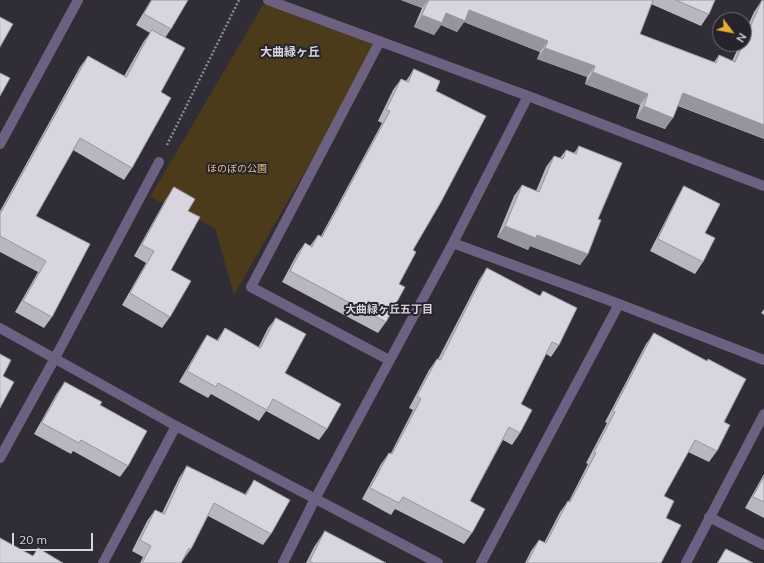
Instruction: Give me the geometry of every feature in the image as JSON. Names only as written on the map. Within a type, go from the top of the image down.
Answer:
[{"type":"street","points":[[0,144],[78,0]]},
{"type":"street","points":[[268,0],[528,96],[764,186]]},
{"type":"street","points":[[380,41],[251,287],[389,360]]},
{"type":"street","points":[[283,563],[315,499],[453,242],[528,96]]},
{"type":"street","points":[[0,458],[159,162]]},
{"type":"street","points":[[453,242],[764,360]]},
{"type":"street","points":[[481,563],[619,304]]},
{"type":"street","points":[[0,328],[176,426],[438,563]]},
{"type":"street","points":[[686,563],[764,414]]},
{"type":"street","points":[[103,563],[176,426]]},
{"type":"street","points":[[709,517],[764,545]]},
{"type":"path","points":[[159,162],[239,0]]},
{"type":"green space","name":"ほのぼの公園","points":[[266,0],[380,41],[234,295],[215,228],[150,197]]},
{"type":"building","points":[[152,0],[188,0],[171,29],[144,14]]},
{"type":"building","points":[[429,0],[653,0],[640,34],[716,63],[719,55],[735,62],[739,52],[752,52],[752,23],[762,0],[764,1],[764,125],[683,93],[673,118],[644,106],[648,94],[593,72],[595,66],[545,48],[548,41],[469,10],[465,21],[446,13],[442,23],[422,15]]},
{"type":"building","points":[[676,0],[715,0],[709,14]]},
{"type":"building","points":[[0,17],[13,24],[0,47]]},
{"type":"building","points":[[152,30],[185,48],[161,92],[171,98],[132,168],[80,138],[36,216],[90,244],[52,317],[23,301],[46,261],[0,236],[0,214],[88,56],[126,77]]},
{"type":"building","points":[[414,69],[440,81],[436,91],[486,116],[441,202],[413,250],[416,252],[399,284],[405,287],[386,322],[290,271],[305,243],[312,247],[318,235],[322,237],[390,111],[386,110],[401,79],[408,82]]},
{"type":"building","points":[[0,73],[10,78],[0,96]]},
{"type":"building","points":[[579,146],[622,163],[598,219],[601,220],[588,254],[537,235],[536,238],[505,226],[522,185],[539,192],[554,156],[563,159],[566,150],[576,154]]},
{"type":"building","points":[[684,186],[720,204],[705,233],[715,238],[703,262],[658,239]]},
{"type":"building","points":[[174,187],[195,199],[188,211],[200,217],[171,270],[191,281],[170,317],[130,293],[154,251],[142,245]]},
{"type":"building","points":[[487,268],[540,296],[543,291],[577,308],[559,345],[552,342],[521,404],[532,410],[520,433],[509,427],[470,501],[485,509],[472,533],[403,497],[399,503],[370,488],[389,453],[392,454],[421,399],[417,396],[437,359],[440,360]]},
{"type":"building","points":[[276,318],[306,334],[285,373],[341,404],[327,429],[273,399],[267,410],[218,383],[216,387],[187,371],[207,335],[218,341],[225,328],[260,348]]},
{"type":"building","points":[[654,333],[707,361],[708,359],[746,379],[724,422],[730,425],[717,451],[695,440],[664,496],[674,501],[666,518],[681,525],[661,563],[527,563],[539,540],[546,543],[568,501],[570,502],[596,453],[594,452],[615,412],[613,411]]},
{"type":"building","points":[[0,354],[11,360],[3,376],[14,382],[0,408]]},
{"type":"building","points":[[65,382],[102,402],[100,405],[147,431],[128,466],[81,440],[79,443],[42,423]]},
{"type":"building","points":[[187,466],[246,495],[254,480],[290,500],[271,534],[214,503],[191,549],[189,548],[181,563],[142,563],[151,546],[140,540],[155,510],[164,514]]},
{"type":"building","points":[[764,477],[764,502],[753,497]]},
{"type":"building","points":[[325,531],[386,563],[313,563],[310,561]]},
{"type":"building","points":[[0,538],[33,556],[38,548],[63,563],[0,563]]},
{"type":"building","points":[[726,549],[753,563],[718,563]]},
{"type":"district","name":"大曲緑ヶ丘","points":[[290,52]]},
{"type":"district","name":"大曲緑ヶ丘五丁目","points":[[389,310]]}]
